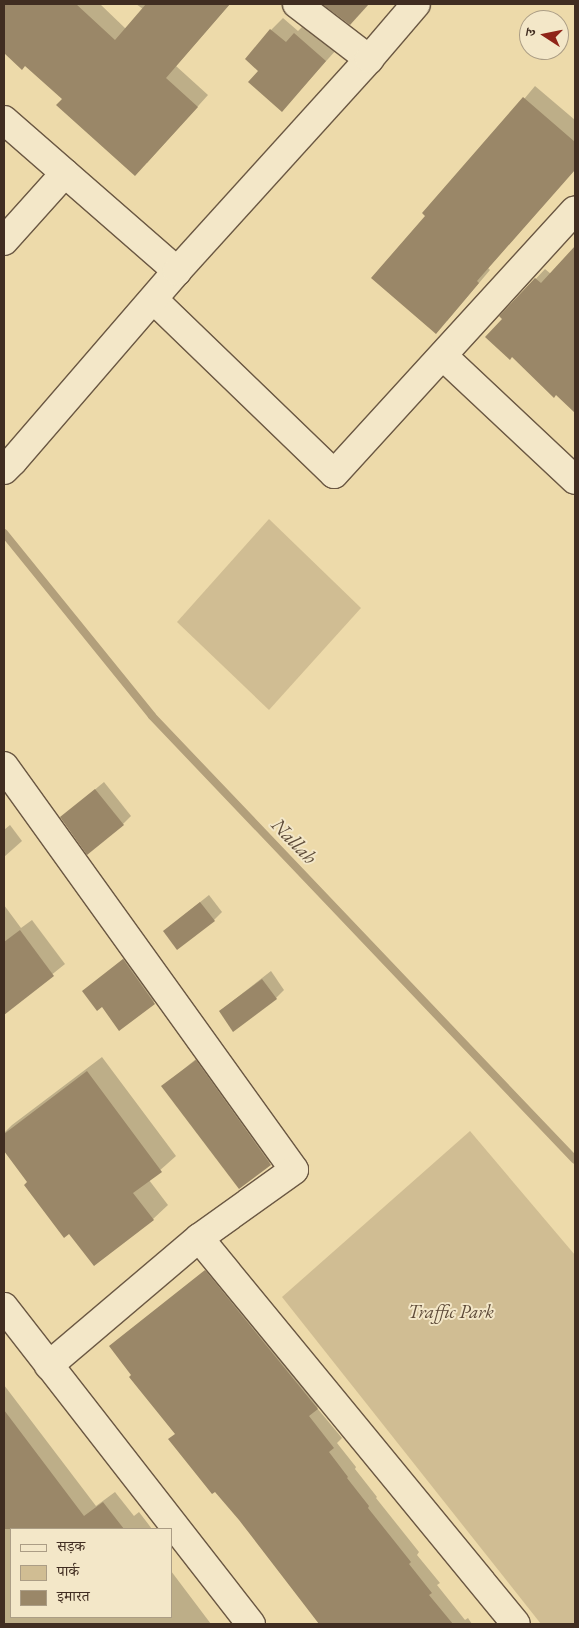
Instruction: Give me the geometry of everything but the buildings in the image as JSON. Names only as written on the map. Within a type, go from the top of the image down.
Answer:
[{"type":"street","points":[[296,4],[369,59]]},
{"type":"street","points":[[9,466],[154,300],[177,271],[369,59],[416,4]]},
{"type":"street","points":[[4,120],[177,271]]},
{"type":"street","points":[[4,241],[65,173]]},
{"type":"street","points":[[154,300],[334,474],[575,210]]},
{"type":"street","points":[[443,356],[575,480]]},
{"type":"street","points":[[4,766],[294,1170],[199,1238],[49,1365]]},
{"type":"street","points":[[199,1238],[516,1624]]},
{"type":"street","points":[[4,1307],[251,1624]]},
{"type":"green space","points":[[269,519],[361,608],[269,710],[177,622]]},
{"type":"green space","name":"Traffic Park","points":[[470,1131],[575,1255],[575,1624],[541,1624],[282,1297]]},
{"type":"waterway","name":"Nallah","points":[[4,533],[152,716],[575,1160]]}]
